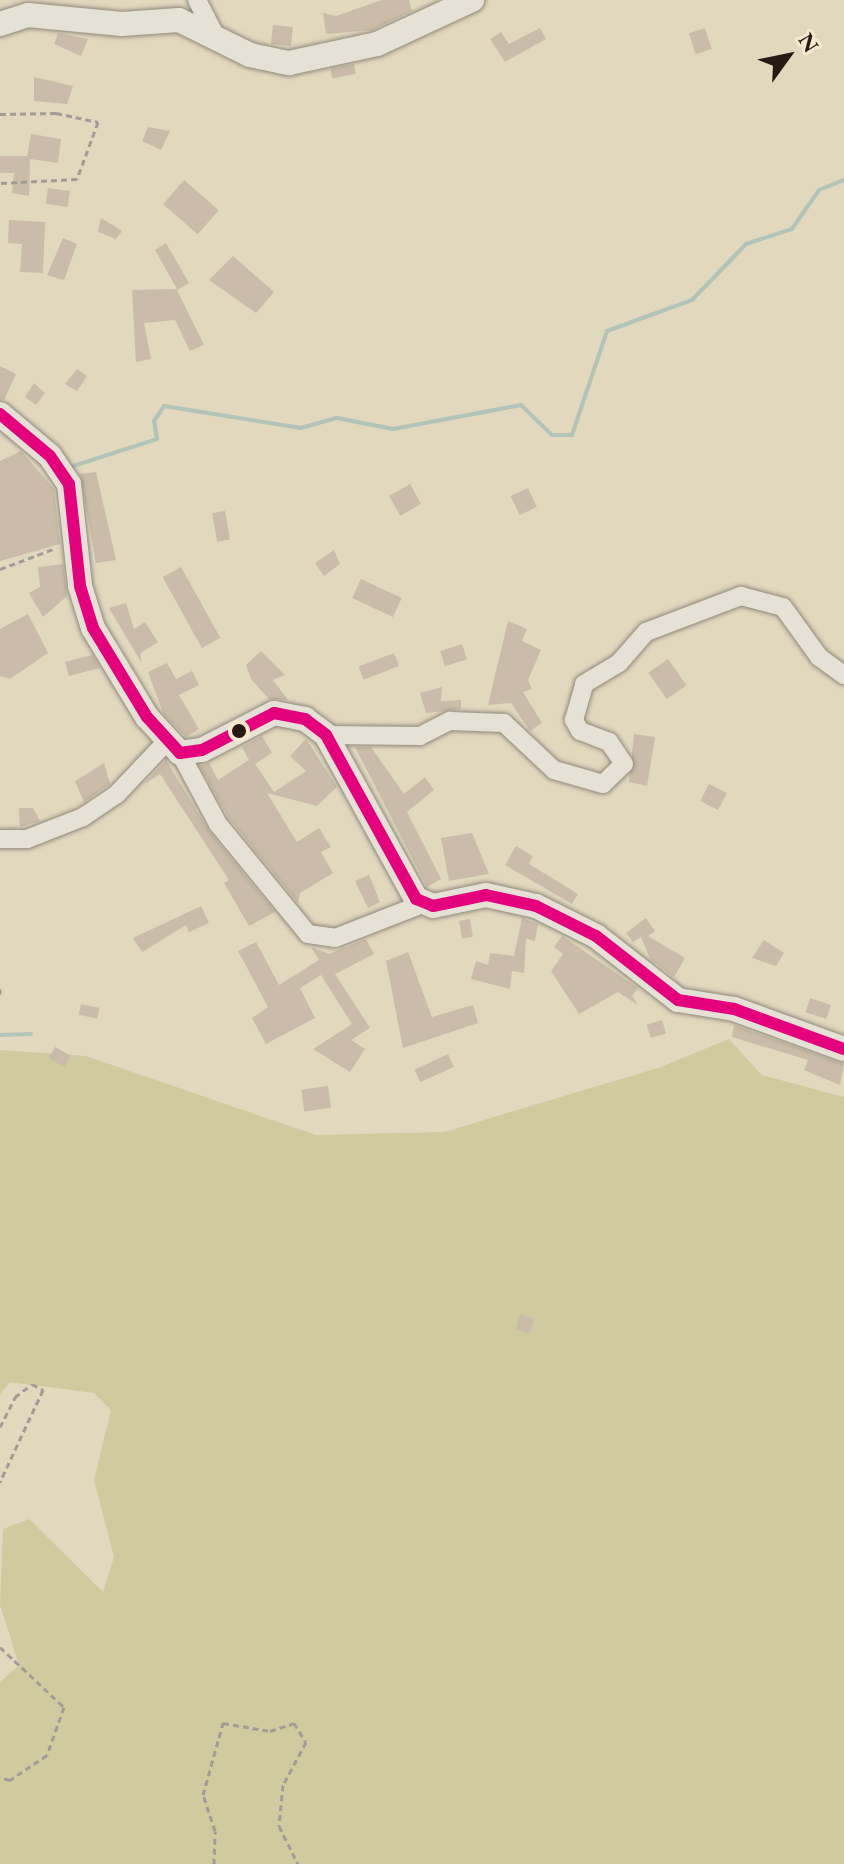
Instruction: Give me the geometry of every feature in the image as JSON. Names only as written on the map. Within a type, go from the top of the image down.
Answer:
[{"type":"main road","points":[[0,24],[28,15],[122,24],[179,20],[270,62],[308,61],[399,36],[472,0]]},
{"type":"main road","points":[[0,414],[50,456],[69,484],[76,541],[93,628],[174,747],[202,750],[274,713],[305,719],[326,735],[408,889],[425,903],[486,895],[536,906],[596,936],[678,1000],[734,1009],[844,1049]]},
{"type":"street","points":[[197,0],[216,37]]},
{"type":"street","points":[[326,735],[420,736],[450,721],[504,723],[554,770],[603,784],[624,764],[609,742],[580,731],[574,720],[584,684],[619,663],[646,632],[741,596],[783,607],[819,657],[844,675]]},
{"type":"street","points":[[0,839],[27,839],[83,817],[116,795],[174,747],[218,824],[308,934],[335,938],[425,903]]},
{"type":"path","points":[[0,114],[56,113],[98,122],[77,179],[0,183]]},
{"type":"path","points":[[0,569],[76,541]]},
{"type":"path","points":[[0,1427],[15,1397],[32,1384],[43,1390],[0,1482]]},
{"type":"path","points":[[0,1647],[64,1707],[47,1755],[10,1780],[0,1777]]},
{"type":"path","points":[[214,1864],[215,1831],[203,1795],[223,1723],[270,1731],[294,1723],[306,1742],[283,1785],[279,1826],[298,1864]]},
{"type":"shaded area","points":[[729,1039],[762,1075],[844,1097],[844,1864],[0,1864],[0,1682],[19,1665],[0,1605],[3,1529],[29,1519],[103,1592],[114,1557],[94,1480],[111,1410],[94,1393],[10,1382],[0,1394],[0,1050],[86,1056],[316,1135],[444,1132],[661,1067]]},
{"type":"building","points":[[382,0],[409,0],[412,11],[372,30],[326,34],[323,13],[336,16]]},
{"type":"building","points":[[273,25],[293,27],[291,46],[271,44]]},
{"type":"building","points":[[540,28],[546,39],[505,62],[490,39],[501,32],[509,44]]},
{"type":"building","points":[[705,28],[712,49],[696,54],[689,33]]},
{"type":"building","points":[[58,33],[88,39],[81,56],[54,44]]},
{"type":"building","points":[[354,64],[356,74],[332,78],[330,69]]},
{"type":"building","points":[[34,77],[73,86],[67,104],[34,101]]},
{"type":"building","points":[[148,127],[170,131],[161,150],[142,141]]},
{"type":"building","points":[[31,134],[61,139],[58,163],[30,159],[29,196],[12,193],[14,173],[0,173],[0,156],[27,156]]},
{"type":"building","points":[[184,180],[219,210],[198,234],[163,204]]},
{"type":"building","points":[[48,188],[70,191],[68,207],[46,204]]},
{"type":"building","points":[[101,218],[122,231],[116,239],[98,232]]},
{"type":"building","points":[[9,220],[45,222],[43,273],[20,272],[22,244],[8,243]]},
{"type":"building","points":[[63,238],[77,244],[64,280],[47,275]]},
{"type":"building","points":[[166,243],[189,283],[177,290],[204,345],[190,351],[175,320],[144,323],[151,359],[136,362],[132,290],[177,289],[155,250]]},
{"type":"building","points":[[233,256],[274,292],[256,313],[209,280]]},
{"type":"building","points":[[0,366],[16,374],[4,400],[0,399]]},
{"type":"building","points":[[77,369],[87,376],[77,391],[65,384]]},
{"type":"building","points":[[34,383],[45,393],[36,405],[25,397]]},
{"type":"building","points":[[21,451],[54,489],[60,544],[0,561],[0,461]]},
{"type":"building","points":[[96,472],[116,560],[96,563],[80,474]]},
{"type":"building","points":[[410,484],[421,504],[400,516],[389,496]]},
{"type":"building","points":[[528,488],[537,507],[520,515],[511,496]]},
{"type":"building","points":[[225,511],[230,540],[217,542],[212,513]]},
{"type":"building","points":[[334,550],[340,564],[324,576],[315,563]]},
{"type":"building","points":[[63,564],[67,596],[43,617],[29,593],[40,587],[38,567]]},
{"type":"building","points":[[181,567],[220,638],[202,648],[163,577]]},
{"type":"building","points":[[361,579],[402,598],[393,617],[352,598]]},
{"type":"building","points":[[126,603],[134,629],[145,622],[158,642],[141,653],[141,662],[109,608]]},
{"type":"building","points":[[28,614],[48,653],[10,679],[0,676],[0,629]]},
{"type":"building","points":[[508,621],[527,629],[522,641],[541,650],[528,680],[532,689],[523,692],[542,723],[530,731],[511,703],[488,705]]},
{"type":"building","points":[[462,644],[467,659],[445,666],[440,651]]},
{"type":"building","points":[[261,651],[285,675],[273,680],[288,700],[269,699],[251,679],[246,665]]},
{"type":"building","points":[[394,653],[399,666],[364,680],[359,667]]},
{"type":"building","points":[[92,655],[100,668],[69,676],[65,662]]},
{"type":"building","points":[[668,659],[686,685],[667,699],[648,673]]},
{"type":"building","points":[[167,663],[176,679],[192,671],[199,685],[179,695],[199,729],[186,737],[163,713],[148,672]]},
{"type":"building","points":[[442,687],[441,701],[461,700],[461,709],[426,713],[420,693]]},
{"type":"building","points":[[634,734],[655,737],[647,786],[629,782]]},
{"type":"building","points":[[262,736],[272,753],[255,764],[274,792],[306,771],[290,756],[306,739],[337,787],[317,806],[267,793],[297,842],[319,828],[331,847],[321,852],[333,873],[300,893],[298,903],[228,817],[200,766],[209,763],[218,780],[249,760],[242,747]]},
{"type":"building","points":[[355,747],[371,747],[404,794],[425,777],[434,790],[407,812],[441,879],[427,887]]},
{"type":"building","points":[[166,760],[209,831],[275,912],[249,926],[224,883],[229,880],[160,774],[144,784]]},
{"type":"building","points":[[104,763],[110,784],[84,802],[75,781]]},
{"type":"building","points":[[709,784],[727,793],[718,810],[700,801]]},
{"type":"building","points":[[19,808],[33,808],[40,821],[20,827]]},
{"type":"building","points":[[472,833],[489,874],[449,881],[441,838]]},
{"type":"building","points":[[516,846],[533,856],[529,864],[578,894],[572,904],[505,865]]},
{"type":"building","points":[[369,875],[380,902],[368,908],[355,881]]},
{"type":"building","points":[[201,906],[209,923],[189,932],[186,925],[142,952],[133,938]]},
{"type":"building","points":[[522,918],[538,924],[535,941],[526,939],[524,973],[512,971],[510,989],[471,979],[476,961],[488,965],[490,953],[514,956]]},
{"type":"building","points":[[646,918],[655,931],[648,936],[685,958],[674,977],[650,959],[641,937],[633,942],[626,933]]},
{"type":"building","points":[[470,919],[473,937],[462,938],[459,921]]},
{"type":"building","points":[[562,936],[638,988],[632,996],[638,1005],[618,992],[579,1014],[551,971],[563,954],[554,947]]},
{"type":"building","points":[[366,939],[374,954],[335,974],[370,1028],[351,1040],[365,1049],[350,1072],[313,1049],[352,1024],[321,975],[300,988],[315,1018],[266,1044],[252,1018],[268,1007],[238,951],[256,942],[279,985],[319,960],[311,947],[329,954]]},
{"type":"building","points":[[764,940],[784,953],[776,966],[752,958]]},
{"type":"building","points":[[408,952],[432,1017],[473,1005],[478,1023],[403,1048],[386,961]]},
{"type":"building","points":[[810,998],[831,1005],[826,1019],[805,1012]]},
{"type":"building","points":[[81,1004],[100,1008],[97,1019],[79,1015]]},
{"type":"building","points":[[662,1020],[666,1033],[651,1038],[647,1025]]},
{"type":"building","points":[[734,1025],[844,1064],[840,1085],[804,1070],[808,1060],[732,1037]]},
{"type":"building","points":[[55,1047],[71,1056],[64,1067],[49,1058]]},
{"type":"building","points":[[448,1054],[454,1067],[420,1082],[414,1070]]},
{"type":"building","points":[[328,1086],[331,1108],[304,1112],[301,1090]]},
{"type":"building","points":[[520,1314],[534,1318],[530,1334],[516,1329]]},
{"type":"waterway","points":[[70,467],[157,439],[154,421],[164,406],[301,428],[337,418],[393,429],[521,405],[552,435],[572,435],[607,331],[692,300],[746,244],[792,229],[819,190],[844,180]]},
{"type":"waterway","points":[[0,1035],[31,1034]]},
{"type":"transit line","points":[[0,414],[50,456],[69,484],[80,586],[93,628],[147,717],[180,753],[202,750],[274,713],[305,719],[326,735],[416,899],[433,906],[486,895],[536,906],[596,936],[678,1000],[734,1009],[844,1049]]}]
